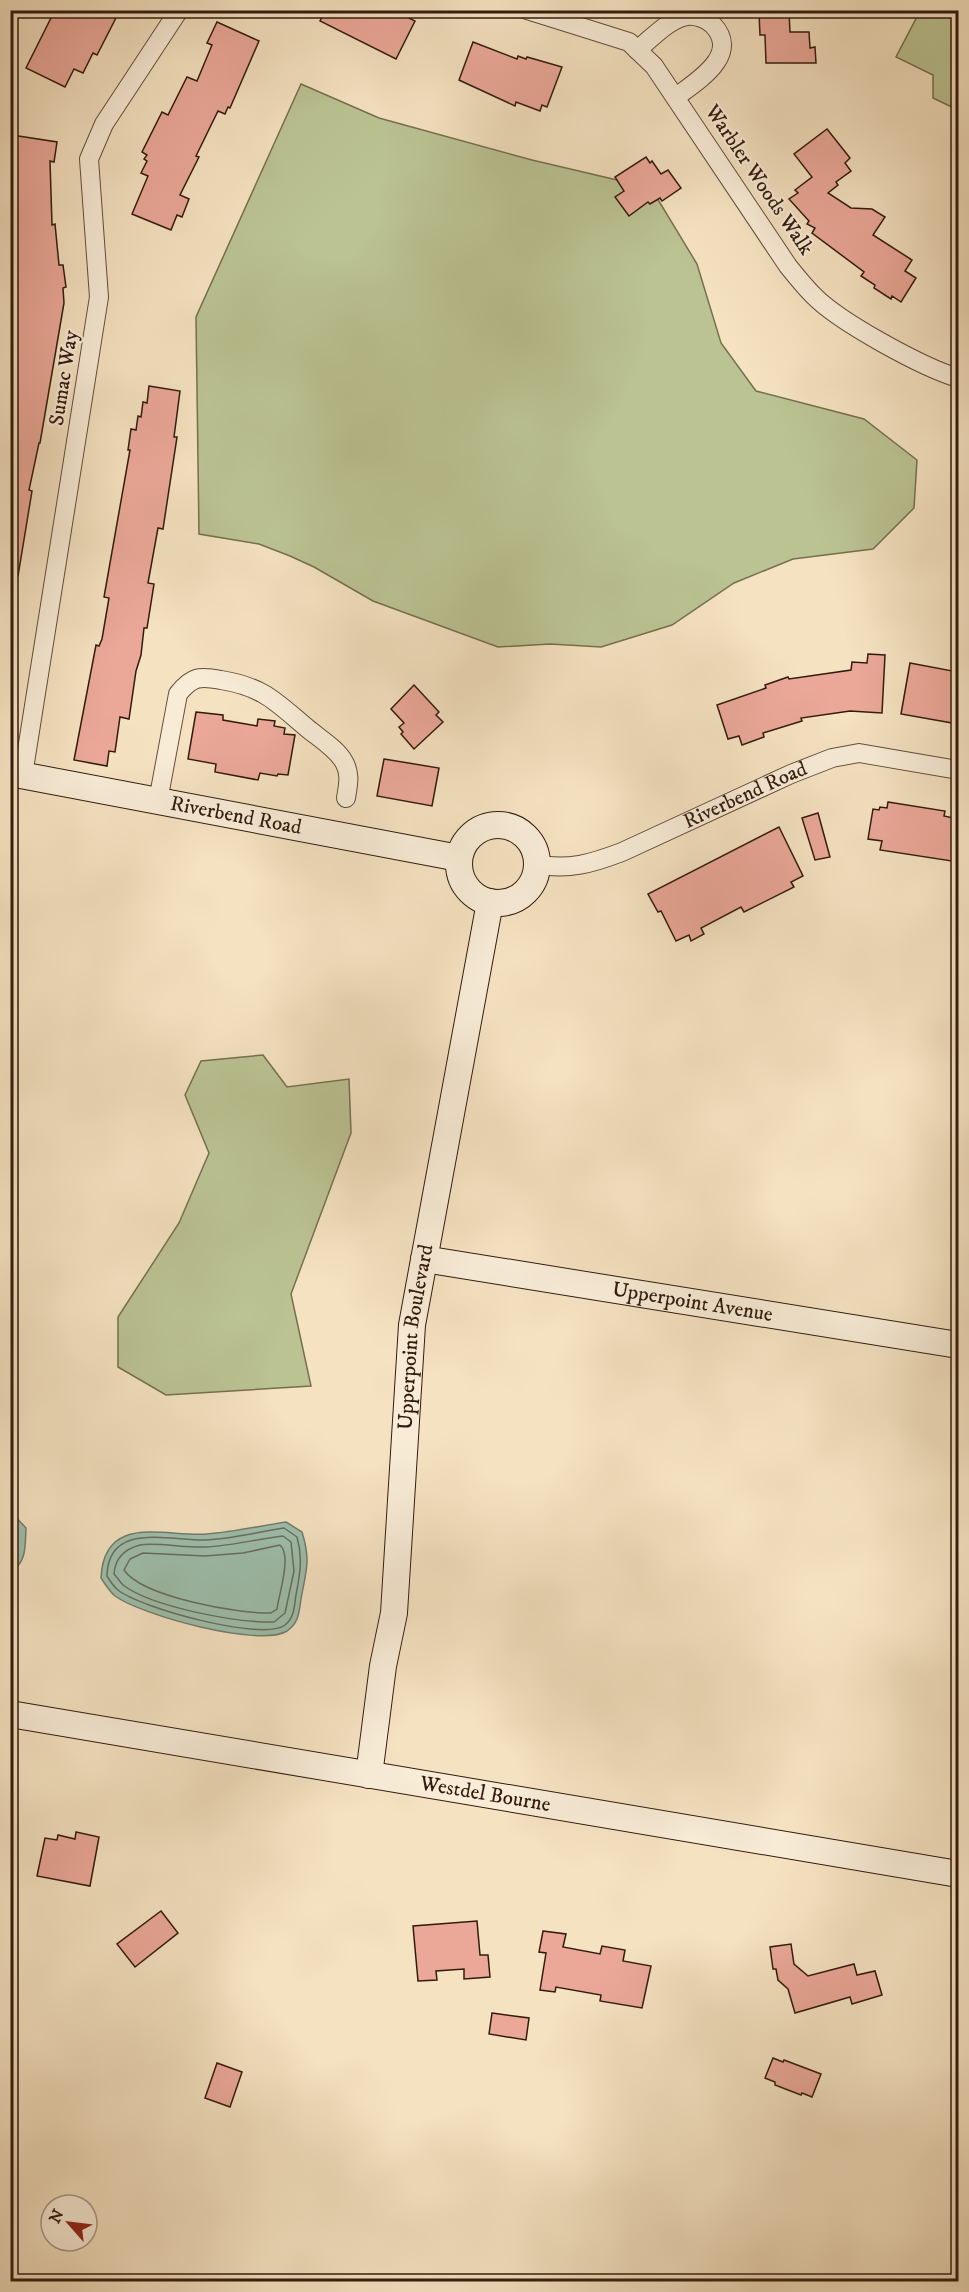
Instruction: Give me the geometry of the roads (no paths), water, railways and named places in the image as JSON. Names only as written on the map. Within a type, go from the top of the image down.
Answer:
[{"type":"street","name":"Sumac Way","points":[[17,774],[99,297],[89,159],[104,124],[179,10]]},
{"type":"street","name":"Warbler Woods Walk","points":[[527,10],[629,42],[654,66],[788,266],[814,296],[843,318],[891,346],[958,378]]},
{"type":"street","points":[[637,50],[675,21],[687,16],[700,17],[712,23],[720,34],[722,48],[718,60],[710,71],[676,97]]},
{"type":"street","points":[[158,801],[178,694],[187,682],[202,677],[246,684],[265,693],[327,745],[344,761],[350,776],[346,798]]},
{"type":"street","name":"Riverbend Road","points":[[536,864],[563,868],[583,866],[612,856],[791,774],[832,758],[859,753],[958,770]]},
{"type":"street","name":"Riverbend Road","points":[[17,774],[459,858]]},
{"type":"street","points":[[497,825],[514,828],[528,839],[533,848],[536,864],[534,878],[521,895],[512,900],[490,902],[480,898],[465,884],[460,874],[459,858],[471,835],[480,829],[497,825]]},
{"type":"street","name":"Upperpoint Boulevard","points":[[369,1775],[383,1666],[394,1612],[412,1325],[490,902]]},
{"type":"street","name":"Upperpoint Avenue","points":[[424,1259],[958,1345]]},
{"type":"street","name":"Westdel Bourne","points":[[10,1714],[958,1874]]},
{"type":"water","points":[[10,1511],[26,1528],[23,1558],[11,1571]]},
{"type":"water","points":[[286,1522],[302,1532],[307,1559],[298,1617],[287,1631],[273,1635],[252,1635],[174,1620],[129,1604],[115,1596],[101,1578],[105,1558],[113,1544],[125,1536],[155,1532],[207,1534]]}]
